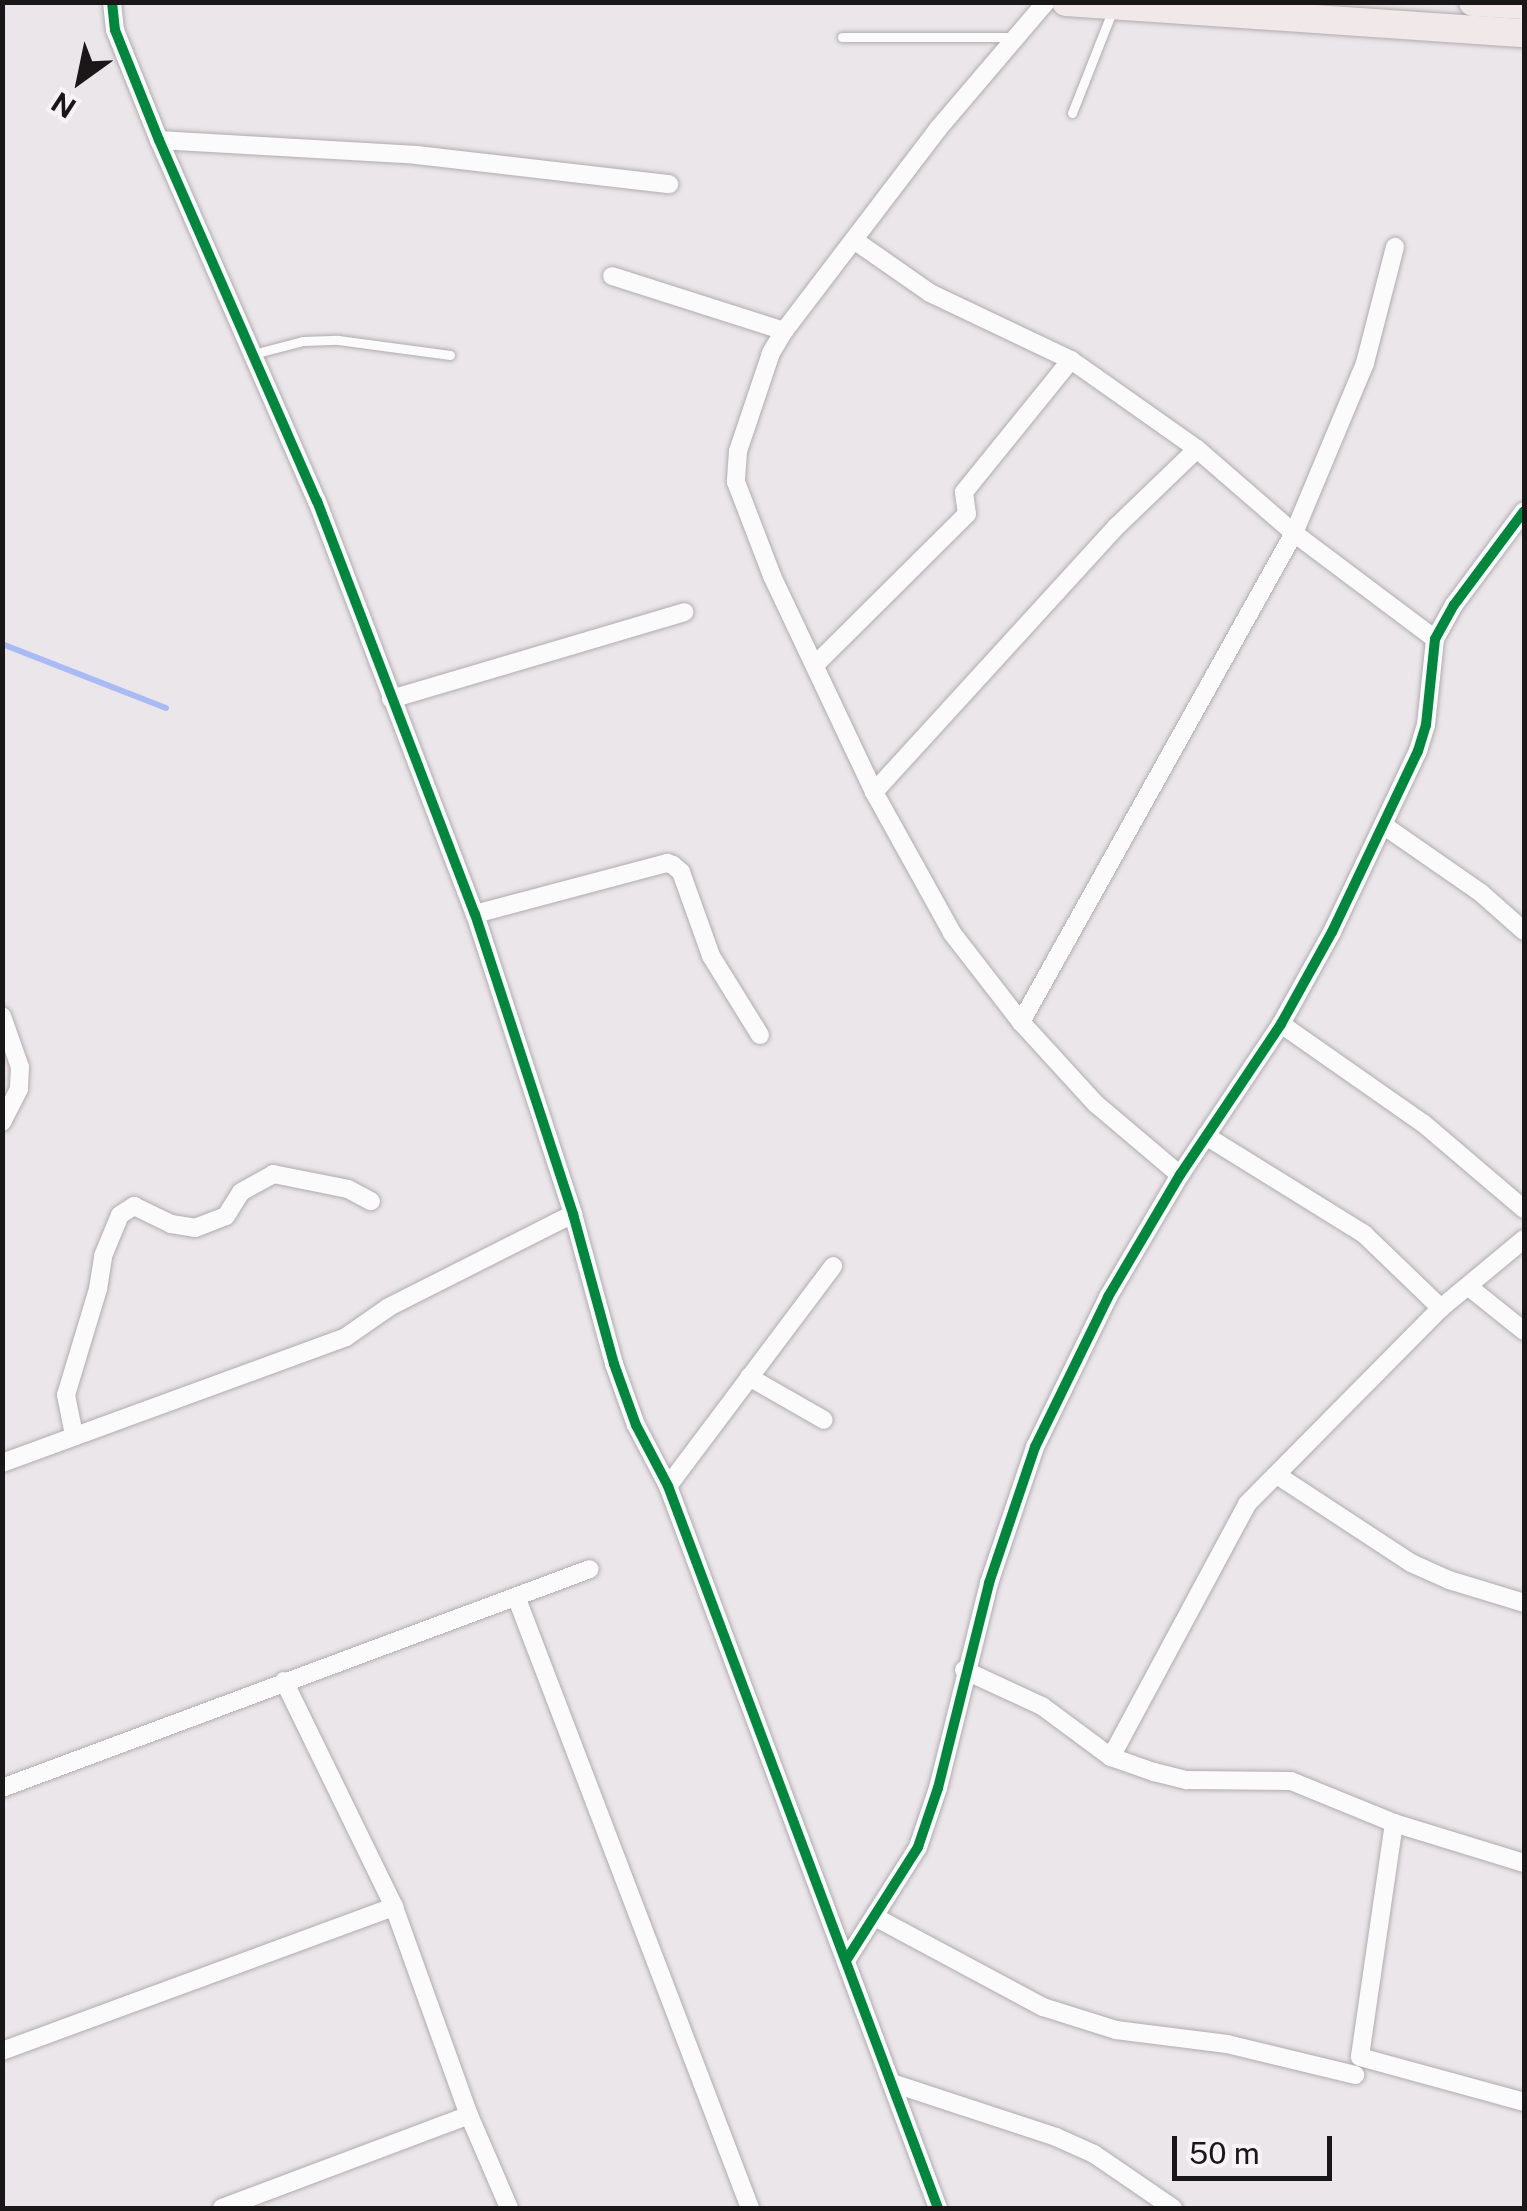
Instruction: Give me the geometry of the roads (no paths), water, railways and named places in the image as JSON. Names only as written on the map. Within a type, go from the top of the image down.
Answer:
[{"type":"main road","points":[[1066,2],[1524,33]]},
{"type":"main road","points":[[1473,2],[1524,6]]},
{"type":"street","points":[[112,2],[115,30],[250,354],[317,501],[475,914],[573,1214],[636,1425],[668,1486],[938,2208]]},
{"type":"street","points":[[1046,2],[854,240],[771,352],[738,451],[736,482],[772,576],[874,792],[952,934],[1021,1022],[1096,1104],[1180,1176]]},
{"type":"street","points":[[159,140],[417,154],[669,184]]},
{"type":"street","points":[[854,240],[930,293],[1071,360],[1197,449],[1294,532],[1435,639]]},
{"type":"street","points":[[1021,1022],[1294,532],[1364,363],[1395,246]]},
{"type":"street","points":[[612,276],[784,332]]},
{"type":"street","points":[[815,665],[966,514],[964,492],[1071,360]]},
{"type":"street","points":[[874,792],[1116,526],[1197,449]]},
{"type":"street","points":[[847,1959],[918,1848],[938,1788],[964,1670],[1014,1499],[1034,1447],[1100,1314],[1180,1176],[1281,1024],[1386,827],[1426,725],[1435,639],[1454,605],[1524,510]]},
{"type":"street","points":[[391,700],[684,612]]},
{"type":"street","points":[[1386,827],[1480,893],[1524,931]]},
{"type":"street","points":[[475,914],[667,863],[673,865],[681,872],[711,956],[760,1035]]},
{"type":"street","points":[[2,1016],[20,1067],[19,1089],[2,1122]]},
{"type":"street","points":[[1281,1024],[1424,1124],[1524,1209]]},
{"type":"street","points":[[1206,1136],[1364,1234],[1441,1308]]},
{"type":"street","points":[[74,1435],[66,1394],[98,1289],[103,1256],[120,1214],[134,1206],[171,1224],[194,1228],[226,1216],[240,1192],[273,1174],[348,1189],[370,1201]]},
{"type":"street","points":[[2,1463],[346,1337],[389,1307],[573,1214]]},
{"type":"street","points":[[1110,1757],[1228,1534],[1248,1504],[1441,1308],[1524,1239]]},
{"type":"street","points":[[668,1486],[832,1266]]},
{"type":"street","points":[[1469,1287],[1524,1331]]},
{"type":"street","points":[[750,1377],[824,1420]]},
{"type":"street","points":[[1277,1476],[1412,1562],[1449,1580],[1523,1600]]},
{"type":"street","points":[[2,1788],[590,1569]]},
{"type":"street","points":[[517,1599],[750,2208]]},
{"type":"street","points":[[964,1670],[1042,1706],[1110,1757],[1186,1780],[1291,1781],[1394,1823],[1524,1863]]},
{"type":"street","points":[[284,1681],[394,1908],[468,2116],[508,2208]]},
{"type":"street","points":[[1394,1823],[1360,2058],[1524,2102]]},
{"type":"street","points":[[2,2051],[394,1908]]},
{"type":"street","points":[[875,1917],[1043,2008],[1116,2030],[1226,2044],[1355,2074]]},
{"type":"street","points":[[892,2084],[1056,2137],[1094,2154],[1174,2208]]},
{"type":"street","points":[[222,2208],[468,2116]]},
{"type":"lane","points":[[1072,113],[1114,6]]},
{"type":"lane","points":[[842,37],[1014,37]]},
{"type":"lane","points":[[250,354],[303,340],[338,340],[450,356]]},
{"type":"waterway","points":[[2,644],[166,708]]}]
